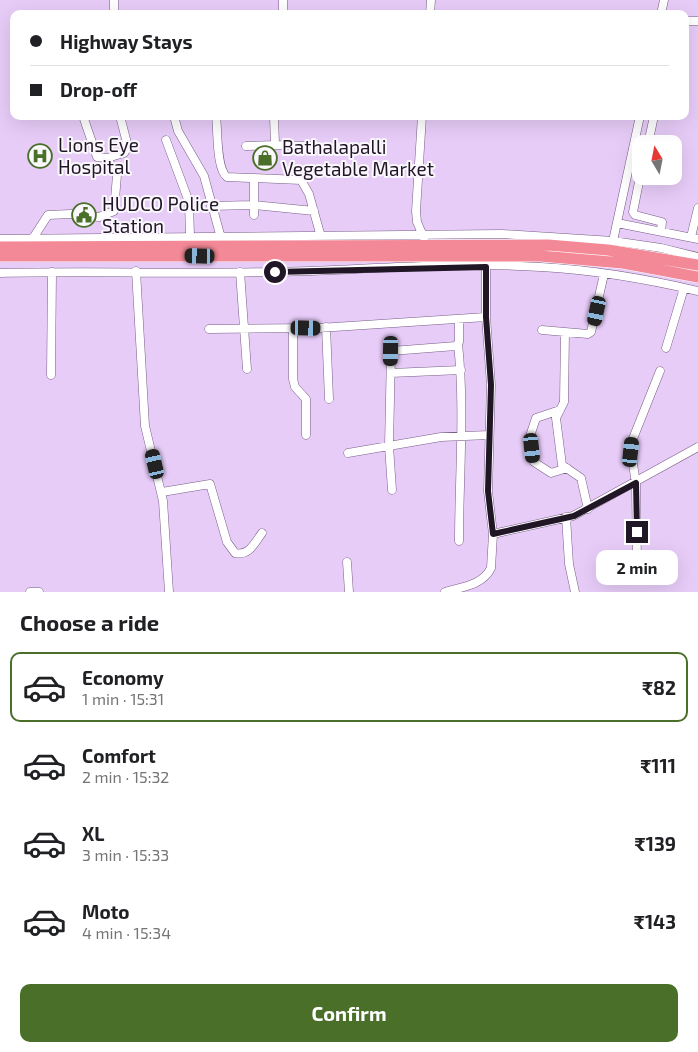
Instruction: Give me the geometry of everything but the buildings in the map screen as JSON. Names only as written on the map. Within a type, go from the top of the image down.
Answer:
[{"type":"highway","points":[[0,247],[33,243],[425,240],[575,247],[617,251],[698,265]]},
{"type":"highway","points":[[0,256],[540,256],[594,259],[698,277]]},
{"type":"highway","points":[[432,266],[445,256]]},
{"type":"street","points":[[84,120],[97,157],[107,158],[124,153],[128,147],[121,120]]},
{"type":"street","points":[[175,120],[178,131],[204,176],[210,206],[222,238]]},
{"type":"street","points":[[216,120],[220,166],[223,174],[227,177],[301,180],[314,211],[321,237]]},
{"type":"street","points":[[274,120],[275,145]]},
{"type":"street","points":[[422,120],[416,211],[425,240]]},
{"type":"street","points":[[613,241],[639,120]]},
{"type":"street","points":[[650,135],[653,120]]},
{"type":"street","points":[[166,140],[189,202],[190,237]]},
{"type":"street","points":[[246,146],[310,146]]},
{"type":"street","points":[[33,243],[48,215],[71,214],[89,218],[99,217],[114,211],[117,175],[107,158]]},
{"type":"street","points":[[254,178],[254,215]]},
{"type":"street","points":[[638,185],[633,212],[635,215],[662,222],[661,232]]},
{"type":"street","points":[[210,206],[254,205],[314,211]]},
{"type":"street","points":[[617,223],[695,238],[698,208]]},
{"type":"street","points":[[0,239],[33,243],[190,237],[321,237],[425,240],[540,235],[613,241],[661,248],[698,257]]},
{"type":"street","points":[[0,273],[240,272],[432,266],[540,267],[604,274],[698,291]]},
{"type":"street","points":[[445,592],[484,578],[491,568],[493,534],[488,491],[491,385],[486,317],[486,267]]},
{"type":"street","points":[[136,271],[145,426],[162,492],[169,592]]},
{"type":"street","points":[[51,375],[52,272]]},
{"type":"street","points":[[240,272],[246,369]]},
{"type":"street","points":[[542,330],[588,334],[592,331],[604,274]]},
{"type":"street","points":[[666,348],[684,288]]},
{"type":"street","points":[[209,329],[326,327],[486,317]]},
{"type":"street","points":[[458,542],[463,386],[458,344],[459,319]]},
{"type":"street","points":[[326,327],[329,399]]},
{"type":"street","points":[[293,328],[293,379],[295,387],[306,399],[306,435]]},
{"type":"street","points":[[565,332],[564,402],[556,418],[562,465],[581,478],[588,509]]},
{"type":"street","points":[[392,490],[389,446],[391,351],[456,346],[458,344]]},
{"type":"street","points":[[390,373],[461,370]]},
{"type":"street","points":[[637,566],[636,483],[631,452],[632,441],[660,371]]},
{"type":"street","points":[[560,410],[536,418],[531,433],[534,462],[550,473],[567,468]]},
{"type":"street","points":[[348,453],[460,436],[489,435]]},
{"type":"street","points":[[493,534],[566,517],[588,509],[698,447]]},
{"type":"street","points":[[162,492],[210,484],[227,542],[235,553],[242,555],[247,553],[262,533]]},
{"type":"street","points":[[566,517],[569,564],[575,592]]},
{"type":"street","points":[[347,562],[349,592]]},
{"type":"street","points":[[30,592],[39,592]]},
{"type":"place","name":"Lions Eye Hospital","points":[[40,156]]},
{"type":"place","name":"Bathalapalli Vegetable Market","points":[[265,158]]},
{"type":"place","name":"HUDCO Police Station","points":[[84,215]]},
{"type":"route","points":[[275,272],[432,266],[486,267],[486,317],[491,385],[488,491],[493,534],[574,516],[636,483],[637,532]]}]
